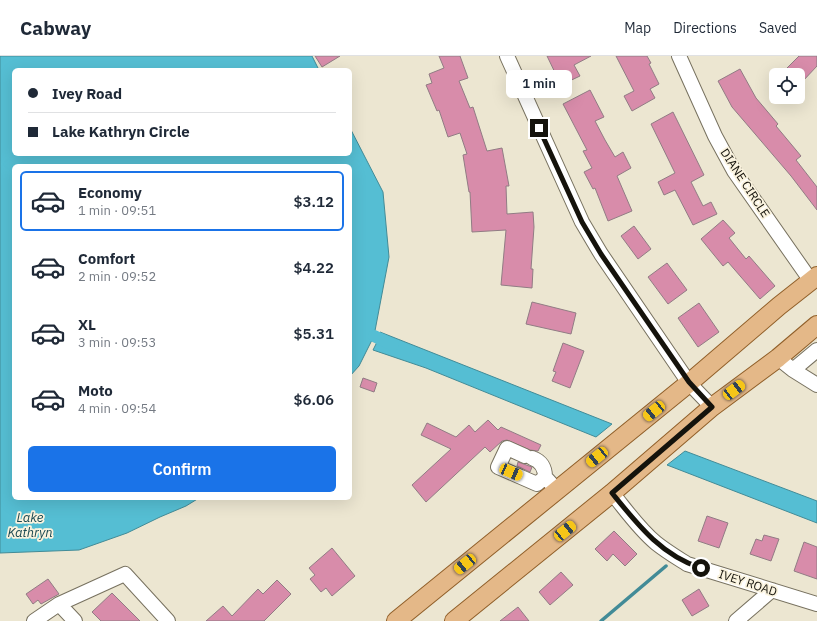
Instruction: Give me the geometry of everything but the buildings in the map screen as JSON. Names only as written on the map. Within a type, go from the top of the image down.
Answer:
[{"type":"main road","points":[[396,621],[550,483],[689,382],[779,306],[814,279]]},
{"type":"main road","points":[[454,621],[612,493],[712,407],[778,358],[817,326]]},
{"type":"street","points":[[506,56],[582,222],[601,254],[689,382],[712,407]]},
{"type":"street","name":"DIANE CIRCLE","points":[[679,56],[715,136],[734,171],[814,279]]},
{"type":"street","points":[[793,370],[817,350]]},
{"type":"street","points":[[778,358],[793,370],[817,385]]},
{"type":"street","points":[[507,448],[538,460],[544,467],[550,483],[537,484],[498,467],[507,448]]},
{"type":"street","name":"IVEY ROAD","points":[[612,493],[645,532],[670,553],[687,564],[817,604]]},
{"type":"street","points":[[34,621],[59,604],[125,574],[168,621]]},
{"type":"street","points":[[736,621],[772,590]]},
{"type":"street","points":[[59,604],[75,621]]},
{"type":"water","name":"Lake Kathryn","points":[[0,56],[312,56],[318,68],[12,68],[12,156],[352,156],[352,132],[383,192],[389,257],[374,336],[359,366],[352,374],[352,164],[12,164],[12,500],[196,500],[127,533],[79,550],[0,553]]},
{"type":"water","points":[[380,332],[612,424],[596,437],[426,368],[373,350],[379,338]]},
{"type":"water","points":[[685,451],[817,501],[817,523],[667,465]]},
{"type":"waterway","points":[[374,336],[393,345]]},
{"type":"waterway","points":[[601,621],[666,566]]},
{"type":"route","points":[[539,128],[582,222],[601,254],[689,382],[712,407],[612,493],[655,542],[687,564],[701,568]]}]
